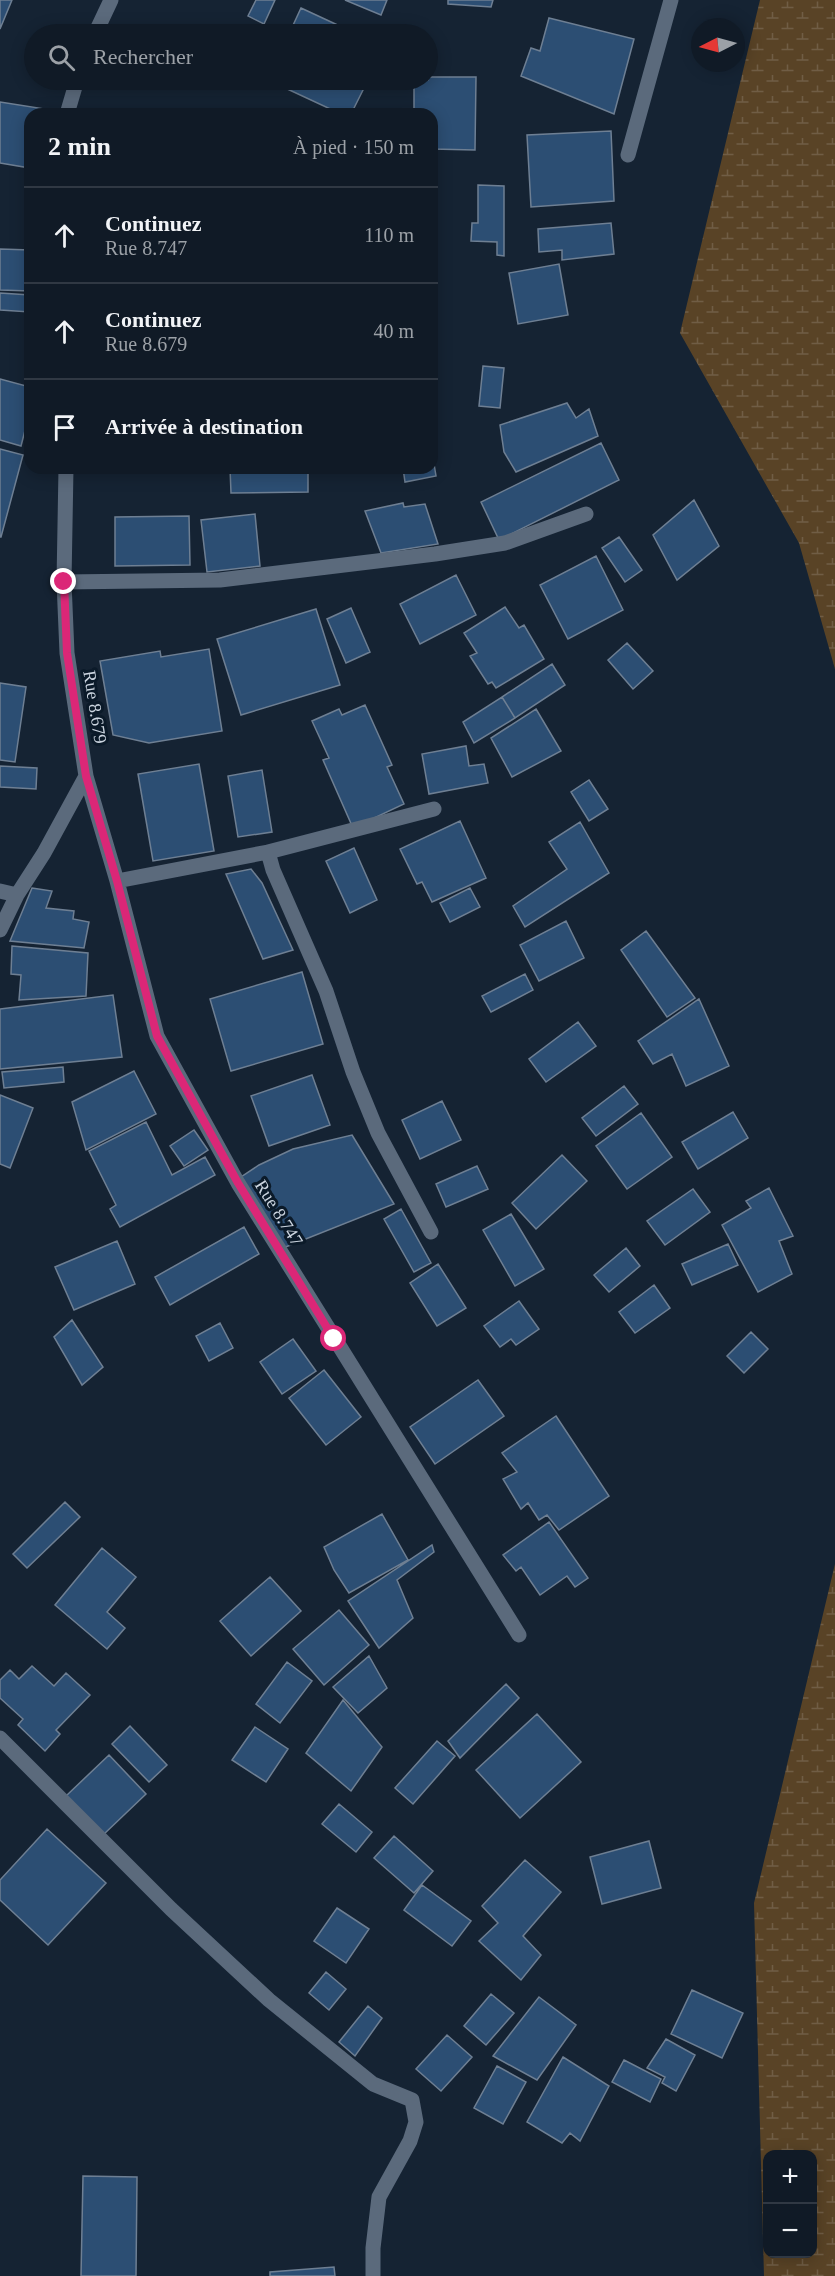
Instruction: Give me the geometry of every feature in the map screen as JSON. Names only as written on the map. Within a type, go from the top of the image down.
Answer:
[{"type":"street","points":[[100,24],[111,0]]},
{"type":"street","points":[[628,155],[671,0]]},
{"type":"street","points":[[69,108],[74,90]]},
{"type":"street","name":"Rue 8.679","points":[[66,474],[64,582],[67,653],[86,776]]},
{"type":"street","points":[[64,582],[220,580],[435,554],[506,543],[586,514]]},
{"type":"street","points":[[0,930],[17,895],[44,853],[86,776]]},
{"type":"street","name":"Rue 8.747","points":[[86,776],[117,881],[157,1036],[238,1183],[519,1635]]},
{"type":"street","points":[[117,881],[268,852],[434,809]]},
{"type":"street","points":[[268,852],[273,870],[326,991],[353,1072],[378,1133],[431,1232]]},
{"type":"street","points":[[0,891],[17,895]]},
{"type":"street","points":[[0,1738],[171,1909],[269,2000],[374,2084],[412,2100],[416,2122],[410,2141],[379,2197],[373,2248],[373,2276]]},
{"type":"green space","points":[[760,0],[835,0],[835,669],[799,543],[680,333],[743,72],[745,72],[745,62]]},
{"type":"green space","points":[[835,1564],[835,2276],[764,2276],[764,2258],[817,2258],[817,2150],[763,2150],[763,2239],[754,1903]]},
{"type":"building","points":[[0,0],[12,0],[0,29]]},
{"type":"building","points":[[256,0],[275,0],[264,24],[248,16]]},
{"type":"building","points":[[345,0],[387,0],[381,15]]},
{"type":"building","points":[[448,0],[493,0],[491,7],[448,4]]},
{"type":"building","points":[[301,8],[335,24],[294,24]]},
{"type":"building","points":[[549,18],[634,39],[614,114],[521,76],[531,48],[540,51]]},
{"type":"building","points":[[438,77],[476,77],[475,150],[438,149],[438,108],[414,108],[414,90],[438,90]]},
{"type":"building","points":[[289,90],[363,90],[354,108],[328,108]]},
{"type":"building","points":[[0,102],[39,108],[24,108],[24,167],[0,163]]},
{"type":"building","points":[[611,131],[614,201],[531,207],[527,135]]},
{"type":"building","points":[[478,185],[504,186],[504,256],[497,255],[497,242],[471,241],[472,223],[478,223]]},
{"type":"building","points":[[611,223],[614,254],[562,260],[562,250],[539,252],[538,229]]},
{"type":"building","points":[[0,249],[24,250],[24,291],[0,290]]},
{"type":"building","points":[[559,264],[568,315],[518,324],[509,273]]},
{"type":"building","points":[[0,293],[24,295],[24,312],[0,310]]},
{"type":"building","points":[[483,366],[504,368],[500,408],[479,406]]},
{"type":"building","points":[[0,379],[24,385],[24,434],[21,446],[0,440]]},
{"type":"building","points":[[567,403],[576,418],[589,409],[598,436],[516,472],[504,452],[500,425]]},
{"type":"building","points":[[601,443],[619,480],[499,540],[481,502]]},
{"type":"building","points":[[0,449],[23,455],[1,537],[0,537]]},
{"type":"building","points":[[230,474],[308,474],[308,492],[231,493]]},
{"type":"building","points":[[404,474],[436,474],[436,476],[405,482]]},
{"type":"building","points":[[694,500],[719,546],[677,580],[653,535]]},
{"type":"building","points":[[403,503],[404,507],[425,504],[438,544],[381,553],[365,511]]},
{"type":"building","points":[[255,514],[260,566],[207,572],[201,520]]},
{"type":"building","points":[[189,516],[190,565],[115,566],[115,517]]},
{"type":"building","points":[[619,537],[642,570],[625,582],[602,548]]},
{"type":"building","points":[[596,556],[623,610],[568,639],[540,585]]},
{"type":"building","points":[[456,575],[476,615],[420,644],[400,604]]},
{"type":"building","points":[[505,607],[519,628],[524,625],[544,659],[496,688],[492,682],[488,684],[470,656],[477,653],[464,633]]},
{"type":"building","points":[[351,608],[370,652],[346,663],[327,619]]},
{"type":"building","points":[[316,609],[340,685],[241,715],[217,639]]},
{"type":"building","points":[[627,643],[653,671],[633,689],[608,660]]},
{"type":"building","points":[[209,649],[222,731],[149,743],[113,735],[100,661],[160,651],[161,657]]},
{"type":"building","points":[[552,664],[565,685],[515,718],[502,697]]},
{"type":"building","points":[[0,683],[26,687],[15,762],[0,760]]},
{"type":"building","points":[[502,697],[515,718],[474,743],[463,722]]},
{"type":"building","points":[[365,705],[392,765],[387,767],[404,804],[353,828],[323,760],[329,758],[312,721],[339,709],[342,715]]},
{"type":"building","points":[[536,709],[561,751],[512,777],[491,738]]},
{"type":"building","points":[[466,746],[469,766],[484,764],[488,783],[429,794],[422,754]]},
{"type":"building","points":[[199,764],[214,851],[153,861],[138,774]]},
{"type":"building","points":[[0,766],[37,768],[36,789],[0,787]]},
{"type":"building","points":[[262,770],[272,832],[238,837],[228,776]]},
{"type":"building","points":[[589,780],[608,809],[589,821],[571,792]]},
{"type":"building","points":[[460,821],[486,878],[432,902],[422,882],[417,884],[400,849]]},
{"type":"building","points":[[580,822],[609,873],[525,927],[513,906],[567,869],[549,842]]},
{"type":"building","points":[[354,848],[377,900],[350,913],[326,861]]},
{"type":"building","points":[[251,869],[262,883],[293,950],[263,959],[226,874]]},
{"type":"building","points":[[32,888],[52,891],[46,908],[74,911],[73,919],[89,922],[84,948],[10,941]]},
{"type":"building","points":[[470,888],[480,907],[450,922],[440,903]]},
{"type":"building","points":[[566,921],[584,958],[539,981],[520,945]]},
{"type":"building","points":[[646,931],[695,998],[667,1017],[621,950]]},
{"type":"building","points":[[12,946],[88,953],[86,996],[19,1000],[21,975],[11,974]]},
{"type":"building","points":[[302,972],[323,1044],[231,1071],[210,999]]},
{"type":"building","points":[[525,974],[533,990],[491,1012],[482,996]]},
{"type":"building","points":[[113,995],[122,1057],[0,1069],[0,1009]]},
{"type":"building","points":[[699,999],[729,1066],[686,1086],[672,1054],[653,1064],[638,1041]]},
{"type":"building","points":[[578,1022],[596,1046],[546,1082],[529,1059]]},
{"type":"building","points":[[63,1067],[64,1082],[4,1088],[2,1072]]},
{"type":"building","points":[[134,1071],[156,1114],[86,1150],[72,1102]]},
{"type":"building","points":[[312,1075],[330,1125],[269,1146],[251,1096]]},
{"type":"building","points":[[624,1086],[638,1104],[596,1136],[582,1118]]},
{"type":"building","points":[[0,1095],[33,1108],[10,1168],[0,1164]]},
{"type":"building","points":[[442,1101],[461,1140],[420,1159],[402,1120]]},
{"type":"building","points":[[733,1112],[748,1138],[698,1169],[682,1142]]},
{"type":"building","points":[[641,1113],[672,1157],[627,1189],[596,1146]]},
{"type":"building","points":[[146,1122],[172,1175],[205,1157],[215,1175],[120,1227],[110,1209],[116,1205],[89,1151]]},
{"type":"building","points":[[194,1130],[208,1150],[184,1166],[170,1146]]},
{"type":"building","points":[[352,1135],[394,1204],[283,1248],[241,1177],[259,1165],[293,1149]]},
{"type":"building","points":[[562,1155],[587,1181],[536,1229],[512,1203]]},
{"type":"building","points":[[477,1166],[488,1189],[446,1207],[436,1184]]},
{"type":"building","points":[[769,1188],[793,1236],[779,1241],[792,1274],[758,1292],[722,1225],[751,1208],[746,1201]]},
{"type":"building","points":[[693,1189],[710,1212],[665,1245],[647,1221]]},
{"type":"building","points":[[401,1209],[431,1263],[414,1272],[384,1219]]},
{"type":"building","points":[[511,1214],[544,1269],[515,1286],[483,1230]]},
{"type":"building","points":[[244,1227],[259,1254],[170,1305],[155,1277]]},
{"type":"building","points":[[117,1241],[135,1284],[74,1310],[55,1267]]},
{"type":"building","points":[[728,1244],[738,1265],[692,1285],[682,1264]]},
{"type":"building","points":[[626,1248],[640,1266],[609,1292],[594,1275]]},
{"type":"building","points":[[438,1264],[466,1308],[437,1326],[410,1283]]},
{"type":"building","points":[[654,1285],[670,1308],[635,1333],[619,1312]]},
{"type":"building","points":[[519,1301],[539,1329],[516,1345],[511,1339],[500,1347],[484,1326]]},
{"type":"building","points":[[72,1320],[103,1367],[82,1385],[54,1337]]},
{"type":"building","points":[[220,1323],[233,1348],[209,1361],[196,1336]]},
{"type":"building","points":[[751,1332],[768,1349],[744,1373],[727,1356]]},
{"type":"building","points":[[293,1339],[316,1371],[282,1394],[260,1362]]},
{"type":"building","points":[[324,1370],[361,1417],[326,1445],[289,1398]]},
{"type":"building","points":[[478,1380],[504,1416],[435,1464],[410,1427]]},
{"type":"building","points":[[556,1416],[609,1496],[559,1530],[547,1515],[539,1520],[528,1503],[521,1509],[503,1479],[517,1472],[502,1453]]},
{"type":"building","points":[[65,1502],[80,1517],[27,1568],[13,1554]]},
{"type":"building","points":[[382,1514],[408,1560],[349,1593],[334,1570],[324,1547]]},
{"type":"building","points":[[549,1522],[588,1578],[575,1587],[567,1576],[540,1595],[521,1567],[516,1571],[503,1555]]},
{"type":"building","points":[[432,1545],[434,1552],[397,1580],[413,1618],[379,1648],[348,1601]]},
{"type":"building","points":[[102,1548],[136,1577],[107,1612],[125,1628],[107,1649],[55,1605]]},
{"type":"building","points":[[270,1577],[301,1611],[251,1656],[220,1621]]},
{"type":"building","points":[[339,1610],[369,1645],[324,1685],[293,1649]]},
{"type":"building","points":[[369,1656],[387,1688],[358,1713],[333,1687]]},
{"type":"building","points":[[287,1662],[312,1681],[280,1723],[256,1704]]},
{"type":"building","points":[[32,1666],[54,1686],[66,1673],[90,1695],[56,1730],[60,1734],[45,1751],[18,1725],[23,1719],[0,1698],[0,1680],[10,1670],[19,1679]]},
{"type":"building","points":[[506,1684],[519,1698],[460,1758],[448,1741]]},
{"type":"building","points":[[343,1700],[382,1747],[351,1791],[306,1753]]},
{"type":"building","points":[[537,1714],[581,1762],[520,1818],[476,1770]]},
{"type":"building","points":[[130,1726],[167,1765],[149,1782],[112,1744]]},
{"type":"building","points":[[255,1727],[288,1749],[266,1782],[232,1760]]},
{"type":"building","points":[[437,1741],[455,1756],[413,1804],[395,1788]]},
{"type":"building","points":[[109,1755],[146,1794],[103,1835],[66,1796]]},
{"type":"building","points":[[339,1804],[372,1832],[356,1852],[322,1824]]},
{"type":"building","points":[[47,1829],[106,1883],[48,1945],[0,1900],[0,1880]]},
{"type":"building","points":[[394,1836],[433,1871],[414,1893],[374,1858]]},
{"type":"building","points":[[649,1841],[661,1888],[602,1904],[590,1857]]},
{"type":"building","points":[[525,1860],[561,1892],[523,1936],[541,1955],[521,1980],[479,1941],[498,1923],[482,1906]]},
{"type":"building","points":[[422,1885],[471,1921],[452,1946],[404,1910]]},
{"type":"building","points":[[337,1908],[369,1929],[346,1963],[314,1941]]},
{"type":"building","points":[[326,1972],[346,1989],[329,2010],[309,1993]]},
{"type":"building","points":[[692,1990],[743,2013],[722,2058],[671,2034]]},
{"type":"building","points":[[491,1994],[514,2013],[486,2045],[464,2026]]},
{"type":"building","points":[[539,1997],[576,2025],[537,2080],[493,2056]]},
{"type":"building","points":[[368,2006],[382,2018],[355,2056],[339,2042]]},
{"type":"building","points":[[447,2035],[472,2057],[441,2091],[416,2069]]},
{"type":"building","points":[[666,2039],[695,2055],[676,2091],[662,2083],[665,2077],[647,2068]]},
{"type":"building","points":[[563,2057],[609,2086],[580,2141],[570,2133],[562,2143],[527,2122]]},
{"type":"building","points":[[624,2060],[661,2079],[650,2102],[612,2082]]},
{"type":"building","points":[[497,2066],[526,2082],[503,2124],[474,2108]]},
{"type":"building","points":[[83,2176],[137,2177],[136,2276],[81,2276]]},
{"type":"building","points":[[334,2267],[335,2276],[270,2276],[270,2272]]},
{"type":"route","points":[[64,582],[67,653],[86,776],[117,881],[157,1036],[238,1183],[334,1339]]}]
